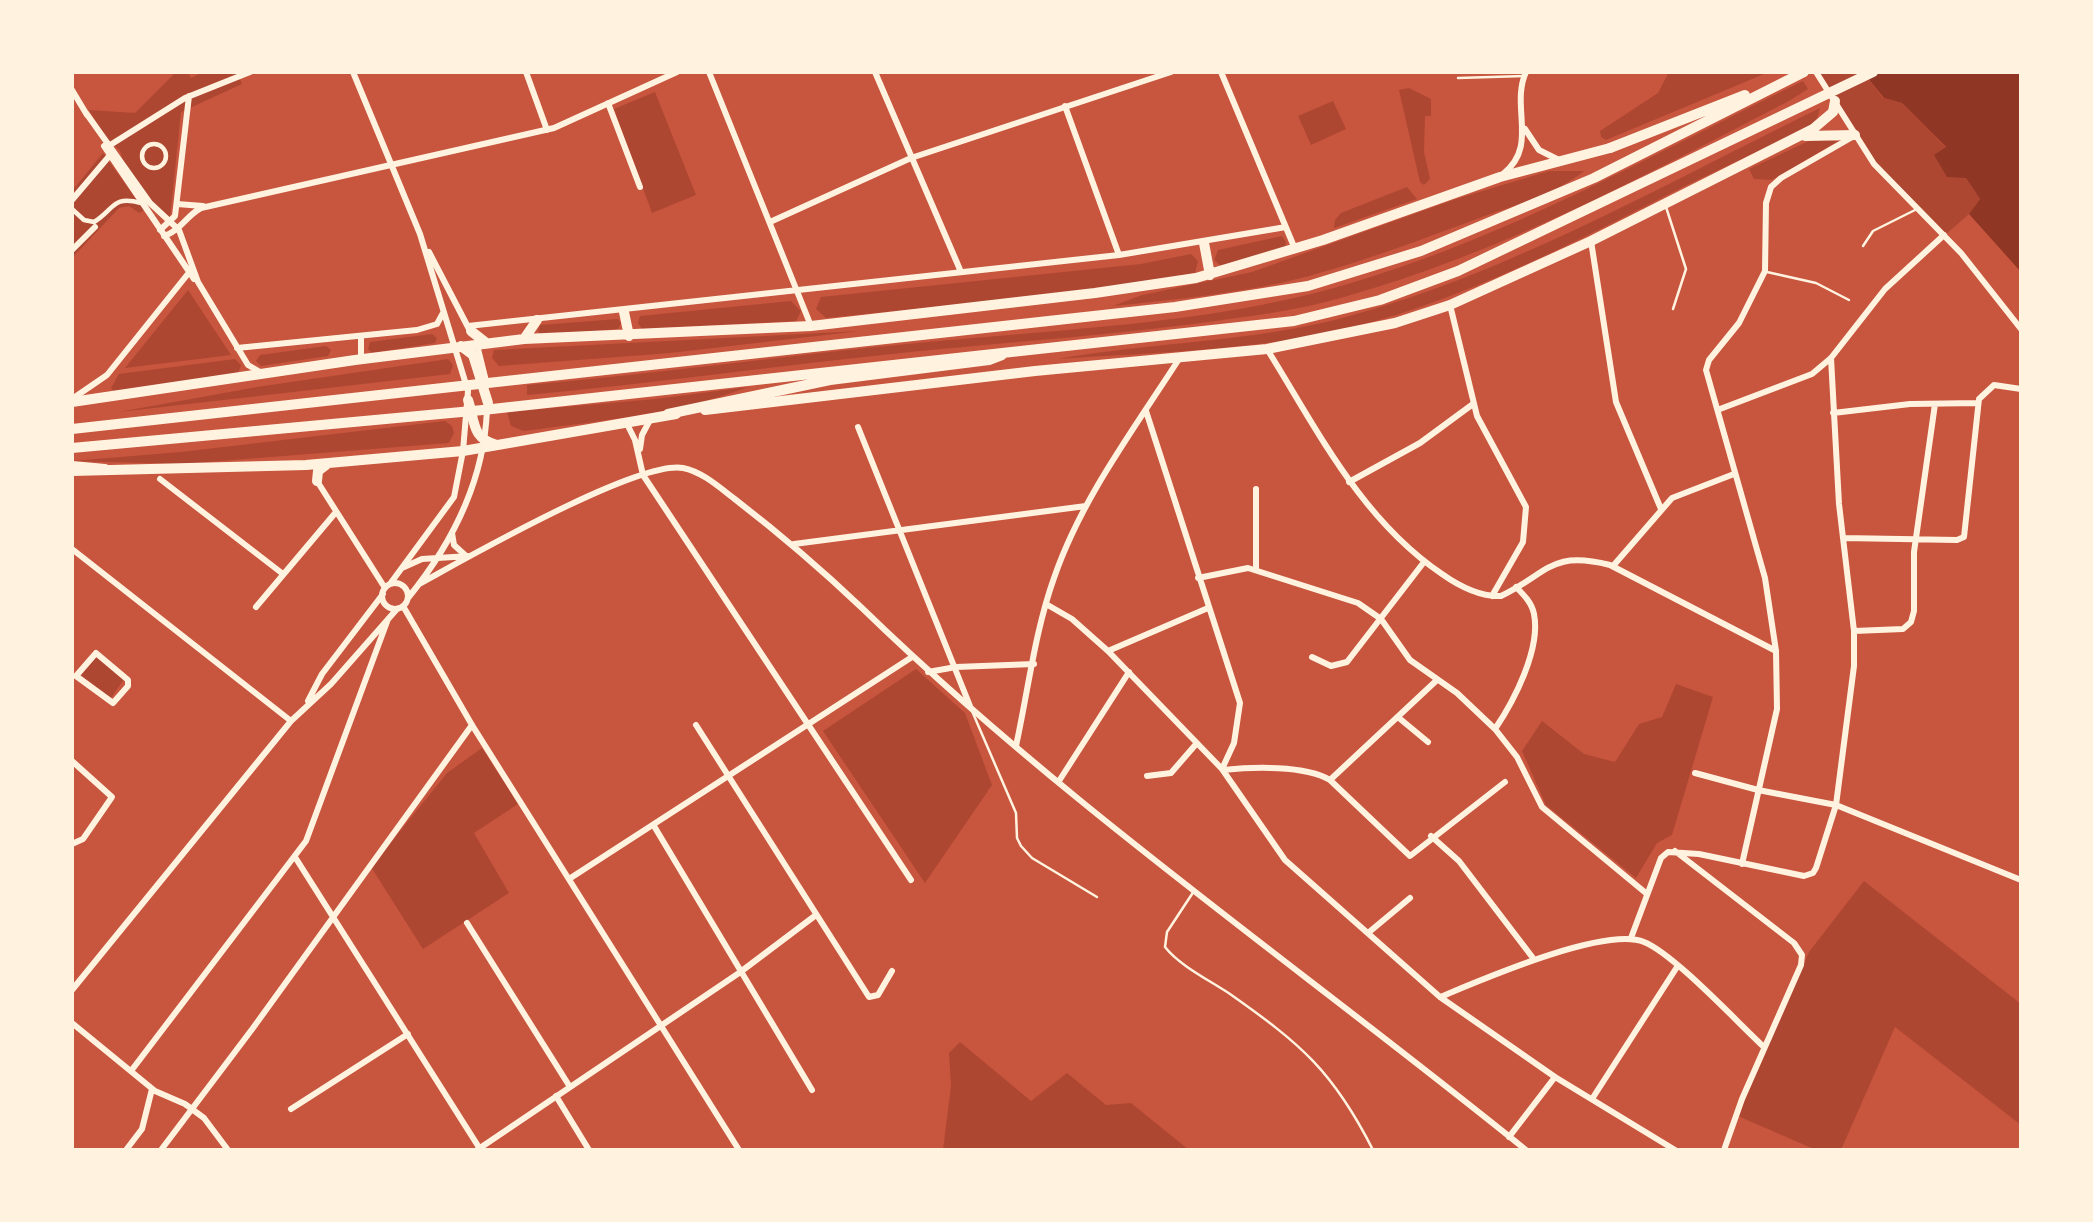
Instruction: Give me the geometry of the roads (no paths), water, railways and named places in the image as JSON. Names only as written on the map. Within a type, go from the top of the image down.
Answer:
[{"type":"highway","points":[[72,429],[1175,307],[1308,286],[1420,251],[1594,178],[1804,72]]},
{"type":"highway","points":[[72,448],[426,415],[1294,321],[1380,300],[1458,271],[1873,72]]},
{"type":"highway","points":[[1610,148],[1675,124],[1728,99],[1765,90]]},
{"type":"highway","points":[[668,414],[830,380],[989,360],[1017,349]]},
{"type":"highway","points":[[72,469],[105,469]]},
{"type":"main road","points":[[105,469],[297,466],[463,451],[484,444],[502,445],[668,414],[1035,371],[1267,349],[1395,323],[1450,305],[1591,241],[1797,138],[1824,121],[1834,110],[1835,102]]},
{"type":"main road","points":[[1797,138],[1856,135]]},
{"type":"main road","points":[[72,401],[268,375],[361,359],[524,339],[811,326],[1095,293],[1210,275],[1295,249],[1500,177],[1610,148]]},
{"type":"main road","points":[[1203,243],[1210,275]]},
{"type":"main road","points":[[624,312],[629,336]]},
{"type":"main road","points":[[524,339],[537,320]]},
{"type":"main road","points":[[469,329],[480,340],[493,343]]},
{"type":"main road","points":[[458,347],[473,355],[488,403]]},
{"type":"main road","points":[[468,400],[472,423],[484,444]]},
{"type":"main road","points":[[317,481],[318,471],[332,463]]},
{"type":"main road","points":[[297,466],[308,470],[317,481]]},
{"type":"street","points":[[72,200],[109,151],[190,96],[250,72]]},
{"type":"street","points":[[308,702],[324,692],[400,608],[439,557],[470,495],[484,444],[488,403],[485,369],[477,345],[420,234],[353,72]]},
{"type":"street","points":[[526,72],[547,130]]},
{"type":"street","points":[[162,233],[178,229],[191,213],[214,205],[547,130],[677,72]]},
{"type":"street","points":[[709,72],[811,326]]},
{"type":"street","points":[[874,72],[961,272]]},
{"type":"street","points":[[770,222],[911,158],[1171,72]]},
{"type":"street","points":[[1221,72],[1295,249]]},
{"type":"street","points":[[1816,72],[1874,164],[1944,235],[2021,329]]},
{"type":"street","points":[[1500,177],[1520,153],[1524,127],[1525,74]]},
{"type":"street","points":[[72,90],[142,204],[198,282],[250,367],[268,375]]},
{"type":"street","points":[[162,233],[170,223],[177,204],[190,96]]},
{"type":"street","points":[[608,103],[640,187]]},
{"type":"street","points":[[1065,106],[1119,255]]},
{"type":"street","points":[[1524,127],[1531,142],[1545,155],[1557,160],[1574,159]]},
{"type":"street","points":[[1742,864],[1777,709],[1776,651],[1765,578],[1734,474],[1720,409],[1707,375],[1707,365],[1739,323],[1765,271],[1766,203],[1771,187],[1781,177],[1856,135]]},
{"type":"street","points":[[151,144],[159,145],[166,154],[165,162],[159,167],[147,166],[142,152],[151,144]]},
{"type":"street","points":[[109,151],[150,203],[178,229],[190,271]]},
{"type":"street","points":[[72,209],[84,220],[94,222],[118,201],[130,200],[142,204]]},
{"type":"street","points":[[177,204],[214,205]]},
{"type":"street","points":[[72,250],[95,227]]},
{"type":"street","points":[[469,329],[1119,255],[1286,227]]},
{"type":"street","points":[[72,990],[308,702],[322,674],[452,502],[458,484],[468,400],[458,347],[420,234]]},
{"type":"street","points":[[1720,409],[1797,382],[1831,358],[1885,289],[1944,235]]},
{"type":"street","points":[[1591,241],[1616,402],[1661,509]]},
{"type":"street","points":[[72,401],[107,375],[190,271]]},
{"type":"street","points":[[1450,305],[1473,404],[1484,434],[1524,499],[1528,515],[1523,541],[1492,596]]},
{"type":"street","points":[[237,348],[361,338],[433,327],[442,318],[443,306]]},
{"type":"street","points":[[361,338],[361,359]]},
{"type":"street","points":[[1267,349],[1349,482],[1391,533],[1424,562],[1473,592],[1501,596],[1537,573],[1568,559],[1583,558],[1613,566],[1776,651]]},
{"type":"street","points":[[1631,938],[1661,858],[1673,850],[1810,875],[1816,868],[1836,805],[1854,666],[1854,631],[1843,538],[1831,358]]},
{"type":"street","points":[[1016,746],[1054,576],[1086,506],[1180,359]]},
{"type":"street","points":[[1843,538],[1957,540],[1964,537],[1978,403],[1982,394],[1994,385],[2021,389]]},
{"type":"street","points":[[1833,413],[1978,403]]},
{"type":"street","points":[[1349,482],[1420,443],[1473,404]]},
{"type":"street","points":[[1854,631],[1899,630],[1911,622],[1916,538],[1935,404]]},
{"type":"street","points":[[1146,411],[1240,703],[1234,743],[1222,769]]},
{"type":"street","points":[[639,458],[642,435],[651,418]]},
{"type":"street","points":[[626,422],[634,434],[643,475],[911,880]]},
{"type":"street","points":[[858,426],[971,708]]},
{"type":"street","points":[[419,584],[542,518],[643,475],[673,467],[705,477],[794,544],[912,657],[1016,746],[1194,891],[1525,1150]]},
{"type":"street","points":[[1613,566],[1661,509],[1681,494],[1734,474]]},
{"type":"street","points":[[160,479],[283,574]]},
{"type":"street","points":[[317,481],[386,589],[386,605],[400,608],[659,1027],[739,1150]]},
{"type":"street","points":[[1256,489],[1256,570]]},
{"type":"street","points":[[794,544],[1086,506]]},
{"type":"street","points":[[256,607],[336,512]]},
{"type":"street","points":[[453,531],[454,545],[469,556]]},
{"type":"street","points":[[72,549],[291,721]]},
{"type":"street","points":[[396,573],[417,560],[469,556]]},
{"type":"street","points":[[1312,657],[1331,666],[1347,662],[1424,562]]},
{"type":"street","points":[[1198,578],[1243,568],[1256,570],[1358,603],[1381,619],[1403,653],[1457,693],[1496,729],[1517,758],[1542,807],[1647,894]]},
{"type":"street","points":[[386,589],[401,585],[408,598]]},
{"type":"street","points":[[1496,729],[1518,689],[1528,662],[1535,625],[1532,606],[1516,587]]},
{"type":"street","points":[[1046,604],[1072,620],[1108,651],[1222,769],[1285,860],[1440,997],[1555,1077],[1675,1150]]},
{"type":"street","points":[[1108,651],[1208,608]]},
{"type":"street","points":[[131,1071],[295,857],[313,827],[388,620]]},
{"type":"street","points":[[96,653],[125,676],[129,683],[111,703],[74,679],[96,653]]},
{"type":"street","points":[[569,879],[912,657]]},
{"type":"street","points":[[928,671],[956,667],[1034,664]]},
{"type":"street","points":[[1059,781],[1129,672]]},
{"type":"street","points":[[1331,780],[1437,680]]},
{"type":"street","points":[[1399,718],[1428,742]]},
{"type":"street","points":[[161,1150],[261,1018],[472,724]]},
{"type":"street","points":[[695,725],[869,997],[880,992],[892,971]]},
{"type":"street","points":[[1147,776],[1171,773],[1197,743]]},
{"type":"street","points":[[72,761],[112,797],[83,839],[72,844]]},
{"type":"street","points":[[1222,769],[1248,768],[1314,773],[1331,780],[1405,854],[1414,854],[1431,836],[1505,782]]},
{"type":"street","points":[[1695,772],[1758,790],[1836,805],[2021,880]]},
{"type":"street","points":[[653,826],[739,973],[812,1090]]},
{"type":"street","points":[[1431,836],[1460,861],[1533,958]]},
{"type":"street","points":[[1673,850],[1801,951],[1801,965],[1724,1150]]},
{"type":"street","points":[[295,857],[334,914],[479,1149],[739,973],[816,915]]},
{"type":"street","points":[[1368,933],[1410,898]]},
{"type":"street","points":[[467,923],[570,1087]]},
{"type":"street","points":[[1440,997],[1533,958],[1631,938],[1652,946],[1765,1047]]},
{"type":"street","points":[[1592,1099],[1677,967]]},
{"type":"street","points":[[72,1023],[152,1089],[191,1109],[209,1123],[228,1150]]},
{"type":"street","points":[[291,1109],[408,1034]]},
{"type":"street","points":[[1509,1137],[1555,1077]]},
{"type":"street","points":[[126,1150],[142,1129],[152,1089]]},
{"type":"street","points":[[556,1096],[589,1150]]},
{"type":"lane","points":[[1458,78],[1525,74]]},
{"type":"lane","points":[[1665,204],[1686,269],[1673,309]]},
{"type":"lane","points":[[1863,246],[1873,232],[1918,209]]},
{"type":"lane","points":[[1765,271],[1816,283],[1849,300]]},
{"type":"lane","points":[[971,708],[1016,813],[1017,838],[1021,846],[1032,858],[1097,897]]},
{"type":"lane","points":[[1194,891],[1167,932],[1165,947],[1283,1031],[1310,1055],[1334,1083],[1374,1150]]}]
